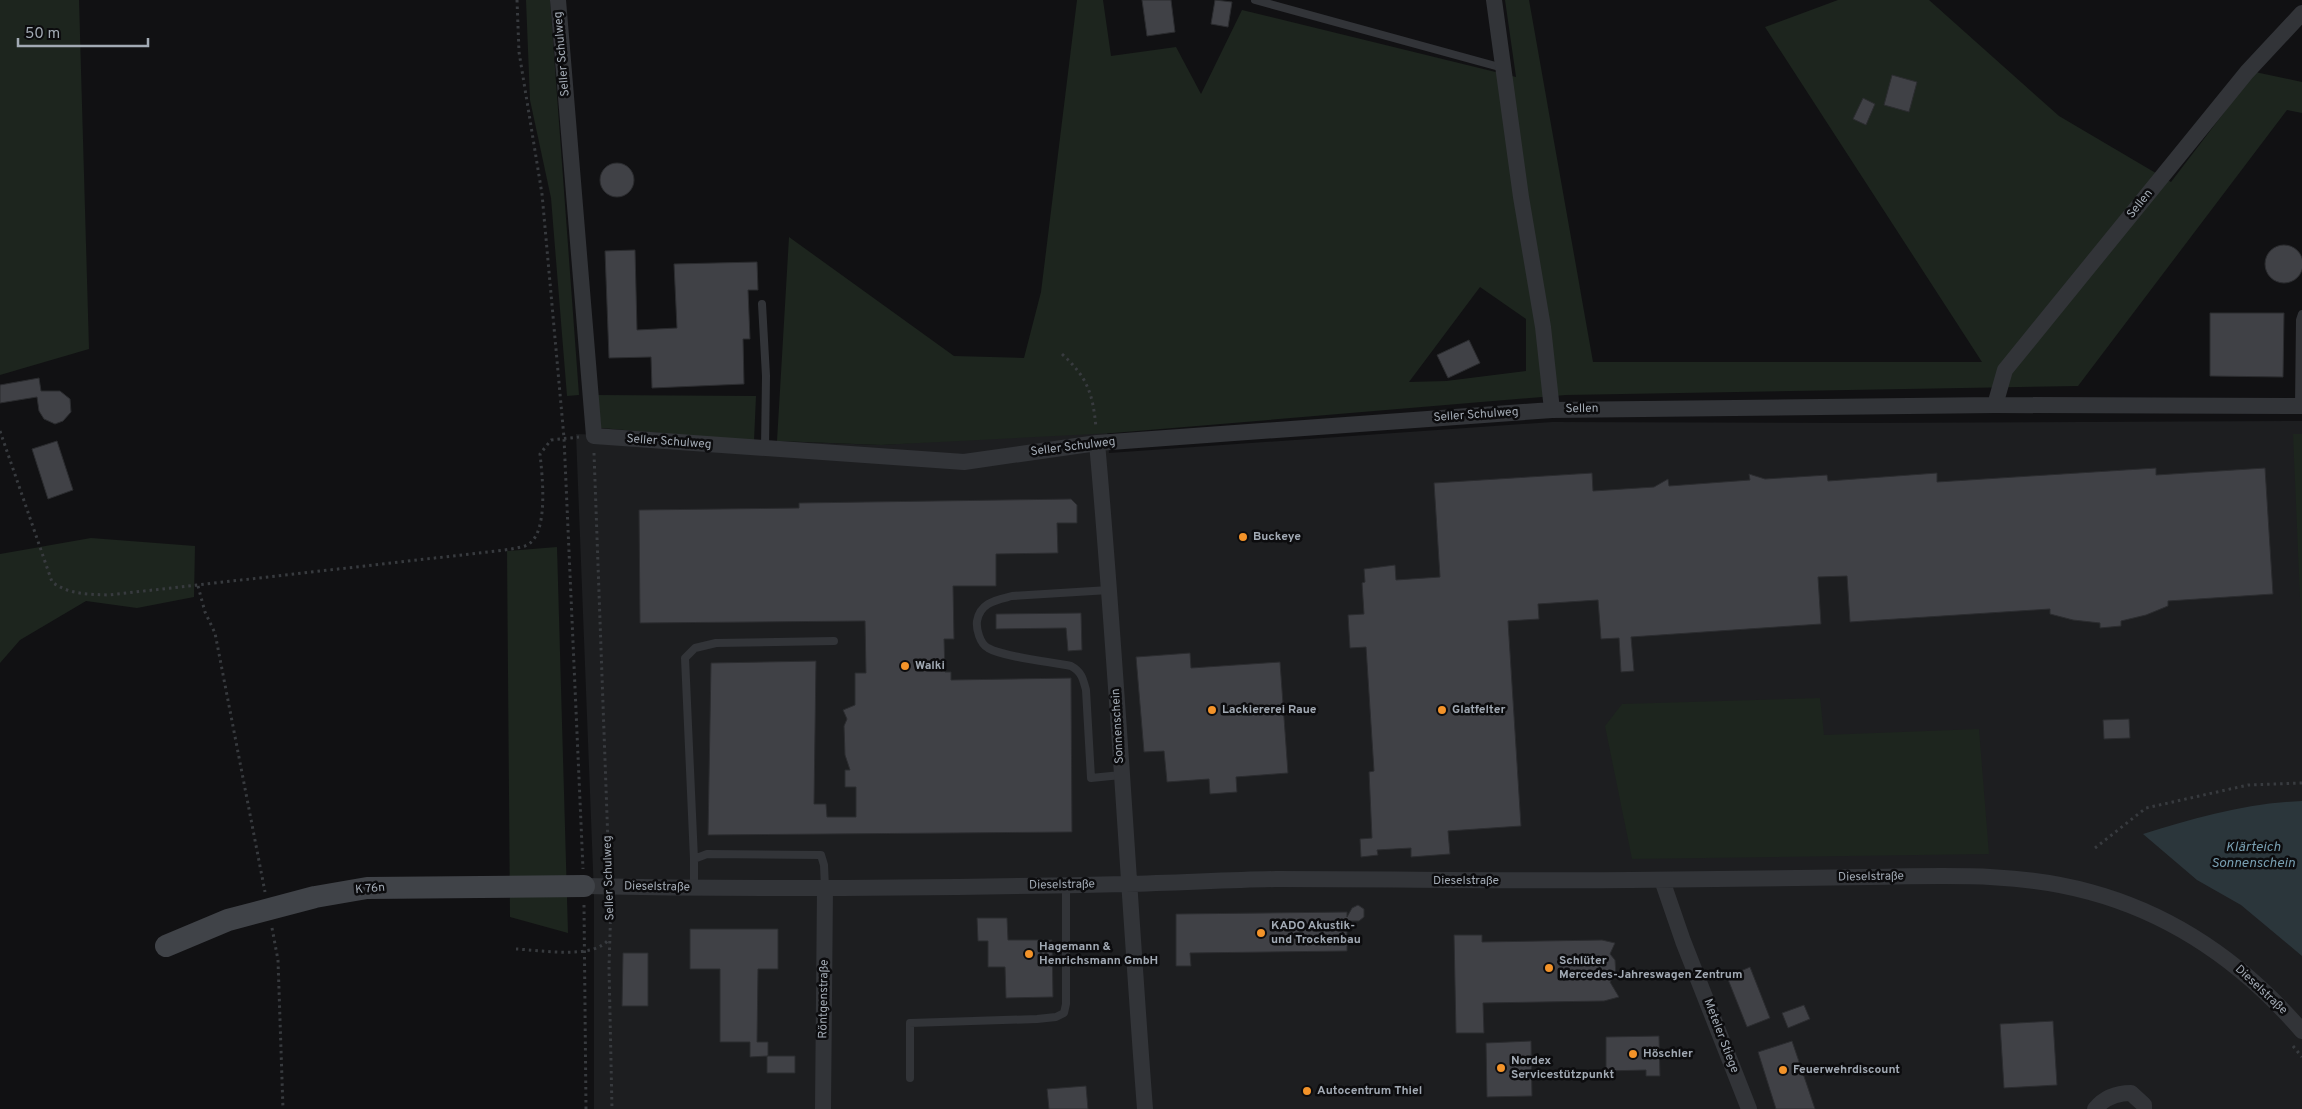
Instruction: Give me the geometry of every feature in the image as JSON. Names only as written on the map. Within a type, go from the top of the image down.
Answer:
[{"type":"street","name":"Seller Schulweg","points":[[558,0],[594,436],[964,462],[1097,443],[1552,410]]},
{"type":"street","name":"Sellen","points":[[1494,0],[1520,197],[1543,327],[1552,410],[1995,405],[2300,406]]},
{"type":"street","name":"Sellen","points":[[1995,405],[2005,370],[2247,72],[2302,13]]},
{"type":"street","name":"Sonnenschein","points":[[1097,443],[1145,1109]]},
{"type":"street","name":"Dieselstraße","points":[[584,886],[825,888],[1128,884],[1272,879],[1662,880],[1989,876],[2034,880],[2065,886],[2134,906],[2189,934],[2250,978],[2296,1036]]},
{"type":"street","name":"Meteler Stiege","points":[[1662,880],[1683,941],[1749,1109]]},
{"type":"street","name":"K 76n","points":[[166,946],[228,920],[315,897],[367,888],[584,886]]},
{"type":"street","name":"Röntgenstraße","points":[[823,1109],[825,888]]},
{"type":"street","points":[[2095,1109],[2102,1100],[2122,1093],[2131,1093],[2144,1105],[2144,1109]]},
{"type":"lane","points":[[1256,0],[1503,68]]},
{"type":"lane","points":[[762,304],[766,376],[765,448]]},
{"type":"lane","points":[[2300,406],[2300,320],[2302,314]]},
{"type":"lane","points":[[1109,590],[1004,598],[986,604],[980,612],[977,622],[978,635],[986,648],[1002,653],[1071,666],[1078,670],[1083,676],[1086,690],[1091,778],[1121,775]]},
{"type":"lane","points":[[694,888],[685,658],[695,648],[716,643],[834,641]]},
{"type":"lane","points":[[694,859],[707,854],[821,855],[824,865],[825,888]]},
{"type":"lane","points":[[910,1078],[910,1023],[1038,1019],[1056,1017],[1064,1013],[1066,1004],[1066,885]]},
{"type":"path","points":[[517,0],[519,52],[542,194],[564,438],[584,886],[586,1109]]},
{"type":"path","points":[[1062,354],[1079,370],[1090,392],[1095,414],[1097,443]]},
{"type":"path","points":[[0,431],[52,582],[62,589],[77,594],[108,595],[479,553],[527,545],[536,535],[541,519],[544,488],[540,454],[551,440],[594,436]]},
{"type":"path","name":"Seller Schulweg","points":[[594,436],[610,886],[612,1109]]},
{"type":"path","points":[[198,586],[205,612],[215,633],[278,960],[283,1109]]},
{"type":"path","points":[[2095,848],[2146,808],[2248,785],[2302,783]]},
{"type":"path","points":[[516,949],[591,951],[605,945],[610,938]]},
{"type":"path","points":[[2296,1036],[2302,1057]]},
{"type":"shaded area","points":[[0,0],[79,0],[89,349],[0,375]]},
{"type":"shaded area","points":[[526,0],[550,0],[579,395],[567,396],[551,198],[530,100]]},
{"type":"shaded area","points":[[1077,0],[1103,0],[1111,56],[1176,47],[1201,94],[1242,10],[1516,77],[1505,0],[1529,0],[1593,362],[1982,362],[1765,27],[1838,0],[1929,0],[2059,116],[2171,182],[2255,72],[2302,82],[2302,113],[2287,110],[2078,386],[1566,395],[1113,433],[881,445],[777,441],[789,237],[954,356],[1024,358],[1041,292]],"holes":[[[1480,287],[1526,319],[1526,371],[1446,381],[1409,382]]]},
{"type":"shaded area","points":[[597,395],[756,396],[754,441],[601,428]]},
{"type":"shaded area","points":[[2302,421],[2302,1109],[594,1109],[594,895],[576,434],[881,445],[1107,430],[1109,453],[1552,422]]},
{"type":"shaded area","points":[[2293,434],[2302,434],[2302,644]]},
{"type":"shaded area","points":[[91,538],[195,546],[194,597],[137,608],[86,601],[20,640],[0,663],[0,554]]},
{"type":"shaded area","points":[[557,547],[568,933],[510,917],[507,551]]},
{"type":"shaded area","points":[[1820,698],[1824,735],[1979,729],[1989,854],[1632,859],[1605,726],[1622,704]]},
{"type":"water","name":"Klärteich Sonnenschein","points":[[2302,801],[2302,956],[2241,905],[2197,880],[2143,834],[2241,808]]},
{"type":"building","points":[[1142,0],[1171,0],[1175,32],[1147,36]]},
{"type":"building","points":[[1215,0],[1232,2],[1228,27],[1211,24]]},
{"type":"building","points":[[1892,75],[1917,82],[1909,112],[1884,105]]},
{"type":"building","points":[[1863,98],[1875,104],[1866,125],[1853,119]]},
{"type":"building","points":[[617,163],[624,164],[629,168],[633,173],[633,187],[629,192],[624,196],[617,197],[610,196],[605,192],[601,187],[600,180],[601,173],[605,168],[610,164]]},
{"type":"building","points":[[2284,245],[2297,251],[2303,264],[2297,277],[2284,283],[2271,277],[2265,264],[2271,251]]},
{"type":"building","points":[[635,250],[637,330],[677,328],[674,264],[757,262],[758,290],[748,290],[750,339],[743,339],[744,384],[652,388],[651,357],[609,358],[605,251]]},
{"type":"building","points":[[2210,313],[2284,313],[2283,377],[2210,376]]},
{"type":"building","points":[[1469,340],[1480,363],[1448,378],[1437,355]]},
{"type":"building","points":[[39,378],[41,391],[60,391],[70,399],[71,412],[63,421],[55,424],[44,419],[39,411],[37,397],[0,403],[0,385]]},
{"type":"building","points":[[57,441],[73,490],[48,499],[32,449]]},
{"type":"building","name":"Glatfelter","points":[[2156,468],[2156,475],[2265,468],[2273,594],[2168,601],[2168,606],[2146,615],[2121,621],[2121,626],[2100,628],[2100,623],[2073,620],[2050,614],[2050,609],[1850,622],[1847,576],[1818,577],[1821,624],[1631,637],[1634,671],[1621,672],[1619,638],[1601,639],[1598,600],[1538,604],[1539,619],[1508,621],[1521,826],[1448,831],[1450,854],[1411,857],[1411,848],[1377,850],[1378,855],[1361,857],[1360,839],[1372,838],[1369,772],[1374,771],[1366,647],[1350,648],[1348,615],[1364,614],[1362,583],[1365,582],[1364,569],[1395,565],[1396,580],[1440,577],[1434,483],[1592,473],[1593,491],[1654,487],[1668,479],[1669,486],[1750,480],[1749,474],[1765,479],[1827,475],[1828,481],[1937,473],[1937,482]]},
{"type":"building","points":[[1071,499],[1077,505],[1077,523],[1057,523],[1058,553],[996,554],[996,586],[953,586],[954,639],[944,639],[945,672],[951,672],[951,680],[1071,678],[1072,832],[708,835],[711,663],[816,661],[814,804],[826,804],[827,817],[856,817],[856,787],[845,787],[845,770],[850,770],[845,755],[844,726],[847,719],[843,710],[855,705],[855,673],[866,673],[865,621],[640,623],[639,510],[799,508],[799,503]]},
{"type":"building","points":[[1081,613],[1082,650],[1068,651],[1066,628],[996,629],[996,614]]},
{"type":"building","name":"Lackiererei Raue","points":[[1190,653],[1191,668],[1280,662],[1288,773],[1236,777],[1237,792],[1210,794],[1209,779],[1167,782],[1164,751],[1144,752],[1136,657]]},
{"type":"building","points":[[2129,719],[2130,738],[2104,739],[2103,720]]},
{"type":"building","name":"KADO Akustik- und Trockenbau","points":[[1358,905],[1364,909],[1364,917],[1359,921],[1347,921],[1347,951],[1190,953],[1191,966],[1176,966],[1176,914],[1347,912],[1347,917],[1352,908]]},
{"type":"building","points":[[977,918],[1007,918],[1008,940],[1052,940],[1053,997],[1006,998],[1005,967],[988,967],[988,941],[978,941]]},
{"type":"building","points":[[690,929],[778,929],[778,969],[758,969],[757,1042],[768,1042],[768,1056],[750,1057],[750,1042],[720,1042],[720,969],[690,969]]},
{"type":"building","name":"Schlüter Mercedes-Jahreswagen Zentrum","points":[[1454,935],[1482,935],[1482,942],[1602,940],[1615,943],[1610,954],[1615,960],[1616,975],[1610,982],[1619,997],[1604,1001],[1483,1003],[1484,1033],[1456,1033]]},
{"type":"building","points":[[623,953],[648,953],[648,1006],[622,1006]]},
{"type":"building","points":[[1750,967],[1770,1018],[1747,1027],[1727,977]]},
{"type":"building","points":[[1804,1005],[1810,1019],[1788,1028],[1782,1013]]},
{"type":"building","points":[[2053,1021],[2057,1085],[2004,1088],[2000,1024]]},
{"type":"building","name":"Höschler","points":[[1659,1036],[1660,1076],[1646,1076],[1646,1070],[1606,1071],[1606,1037]]},
{"type":"building","points":[[1531,1041],[1532,1096],[1487,1097],[1486,1043]]},
{"type":"building","name":"Feuerwehrdiscount","points":[[1792,1041],[1815,1109],[1776,1109],[1758,1052]]},
{"type":"building","points":[[767,1056],[795,1056],[795,1073],[767,1073]]},
{"type":"building","points":[[1086,1086],[1088,1109],[1049,1109],[1047,1089]]},
{"type":"place","name":"Buckeye","points":[[1243,537]]},
{"type":"place","name":"Walki","points":[[905,666]]},
{"type":"place","name":"Lackiererei Raue","points":[[1212,710]]},
{"type":"place","name":"Glatfelter","points":[[1442,710]]},
{"type":"place","name":"KADO Akustik- und Trockenbau","points":[[1261,933]]},
{"type":"place","name":"Hagemann & Henrichsmann GmbH","points":[[1029,954]]},
{"type":"place","name":"Schlüter Mercedes-Jahreswagen Zentrum","points":[[1549,968]]},
{"type":"place","name":"Höschler","points":[[1633,1054]]},
{"type":"place","name":"Nordex Servicestützpunkt","points":[[1501,1068]]},
{"type":"place","name":"Feuerwehrdiscount","points":[[1783,1070]]},
{"type":"place","name":"Autocentrum Thiel","points":[[1307,1091]]}]
